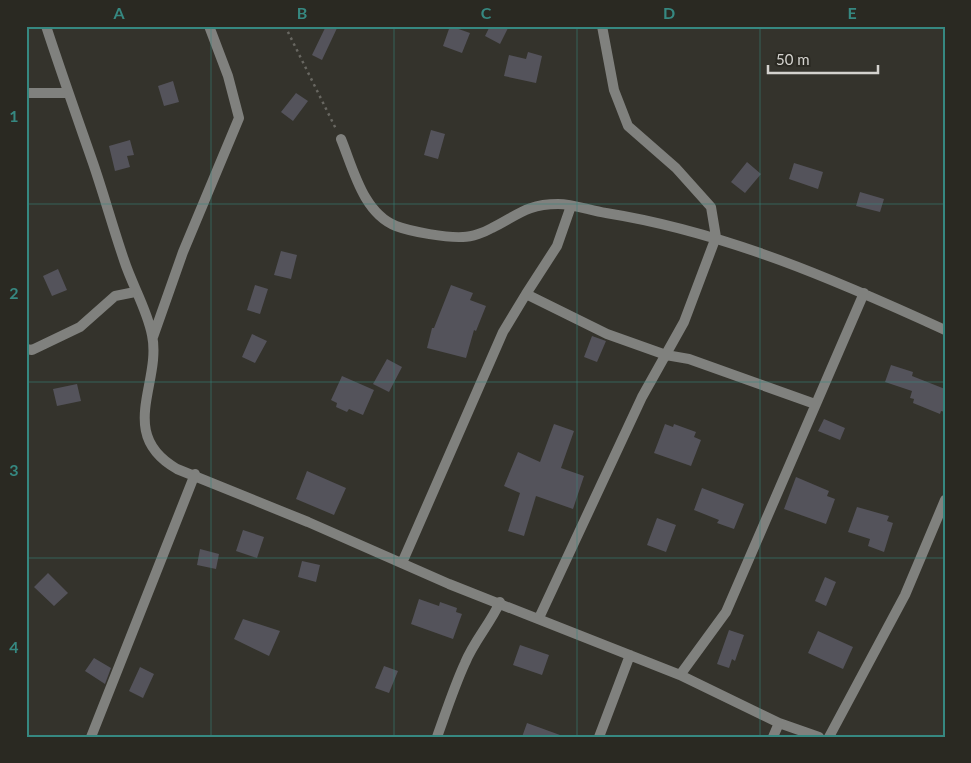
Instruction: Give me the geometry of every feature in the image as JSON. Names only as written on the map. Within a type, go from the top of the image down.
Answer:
[{"type":"street","points":[[46,26],[135,292],[147,318],[154,350],[147,387],[145,418],[148,438],[154,451],[163,461],[177,469],[195,474],[402,563],[680,675],[779,723],[819,737]]},
{"type":"street","points":[[152,338],[183,252],[239,118],[228,76],[210,26]]},
{"type":"street","points":[[539,618],[642,397],[684,322],[716,237],[711,206],[676,168],[628,126],[614,90],[602,26]]},
{"type":"street","points":[[26,93],[67,93]]},
{"type":"street","points":[[341,139],[365,196],[380,215],[395,226],[464,237],[492,228],[532,206],[560,204],[634,217],[716,237],[864,292],[945,330]]},
{"type":"street","points":[[402,563],[503,332],[557,246],[571,206]]},
{"type":"street","points":[[26,349],[32,350],[80,327],[115,296],[135,292]]},
{"type":"street","points":[[680,675],[726,612],[864,292]]},
{"type":"street","points":[[526,294],[607,334],[666,355],[689,360],[815,404]]},
{"type":"street","points":[[91,737],[195,474]]},
{"type":"street","points":[[828,737],[904,595],[945,500]]},
{"type":"street","points":[[437,737],[465,663],[478,638],[490,623],[500,602]]},
{"type":"street","points":[[599,737],[630,655]]},
{"type":"street","points":[[773,737],[779,723]]},
{"type":"path","points":[[285,26],[341,139]]},
{"type":"building","points":[[326,26],[338,26],[322,60],[312,55]]},
{"type":"building","points":[[450,26],[470,33],[462,53],[443,46]]},
{"type":"building","points":[[490,26],[509,26],[500,44],[485,36]]},
{"type":"building","points":[[528,52],[542,56],[536,83],[504,76],[509,55],[526,59]]},
{"type":"building","points":[[173,81],[179,102],[164,106],[158,86]]},
{"type":"building","points":[[296,93],[308,101],[293,121],[281,112]]},
{"type":"building","points":[[431,130],[445,134],[438,159],[424,155]]},
{"type":"building","points":[[130,140],[134,155],[127,156],[130,167],[115,171],[109,146]]},
{"type":"building","points":[[747,162],[761,174],[745,193],[731,182]]},
{"type":"building","points":[[794,163],[823,172],[818,189],[789,179]]},
{"type":"building","points":[[860,192],[884,199],[880,212],[856,206]]},
{"type":"building","points":[[281,251],[297,255],[291,279],[274,275]]},
{"type":"building","points":[[58,269],[67,290],[52,296],[43,276]]},
{"type":"building","points":[[255,285],[268,289],[260,314],[247,310]]},
{"type":"building","points":[[451,285],[473,293],[470,300],[486,306],[476,331],[474,330],[466,358],[427,348],[432,328],[434,328]]},
{"type":"building","points":[[252,334],[267,341],[255,363],[242,357]]},
{"type":"building","points":[[592,336],[606,341],[597,362],[584,357]]},
{"type":"building","points":[[387,359],[402,367],[389,392],[373,384]]},
{"type":"building","points":[[891,365],[913,372],[912,376],[945,389],[945,412],[941,411],[940,414],[913,403],[914,399],[910,398],[912,391],[885,382]]},
{"type":"building","points":[[342,376],[374,390],[363,415],[349,409],[347,412],[336,407],[337,403],[331,400]]},
{"type":"building","points":[[77,384],[81,401],[57,406],[53,389]]},
{"type":"building","points":[[824,419],[845,428],[840,440],[818,431]]},
{"type":"building","points":[[554,424],[574,431],[561,468],[584,476],[573,509],[536,496],[524,536],[508,531],[520,493],[504,486],[518,452],[540,462]]},
{"type":"building","points":[[665,424],[673,427],[674,424],[696,432],[694,437],[701,440],[691,466],[654,453]]},
{"type":"building","points":[[307,471],[346,488],[334,515],[296,499]]},
{"type":"building","points":[[796,477],[829,491],[827,496],[835,499],[826,524],[784,509]]},
{"type":"building","points":[[702,488],[744,504],[734,529],[717,523],[719,520],[694,510]]},
{"type":"building","points":[[857,507],[889,516],[887,521],[893,523],[884,552],[868,546],[870,539],[848,532]]},
{"type":"building","points":[[657,518],[676,525],[666,552],[647,545]]},
{"type":"building","points":[[243,530],[264,537],[257,558],[236,551]]},
{"type":"building","points":[[200,549],[219,554],[216,569],[197,565]]},
{"type":"building","points":[[302,561],[320,565],[316,582],[298,577]]},
{"type":"building","points":[[48,573],[68,593],[54,606],[34,587]]},
{"type":"building","points":[[825,577],[836,582],[826,606],[815,601]]},
{"type":"building","points":[[419,599],[439,606],[440,602],[457,608],[456,612],[462,614],[453,639],[411,624]]},
{"type":"building","points":[[243,619],[280,631],[269,656],[234,639]]},
{"type":"building","points":[[729,630],[744,635],[735,661],[732,659],[729,668],[717,664]]},
{"type":"building","points":[[818,631],[853,647],[843,669],[808,653]]},
{"type":"building","points":[[520,645],[549,655],[542,675],[513,665]]},
{"type":"building","points":[[94,658],[111,668],[105,684],[85,671]]},
{"type":"building","points":[[384,666],[398,671],[389,693],[375,688]]},
{"type":"building","points":[[140,667],[154,674],[143,698],[129,691]]},
{"type":"building","points":[[527,723],[560,735],[560,737],[522,737]]}]
